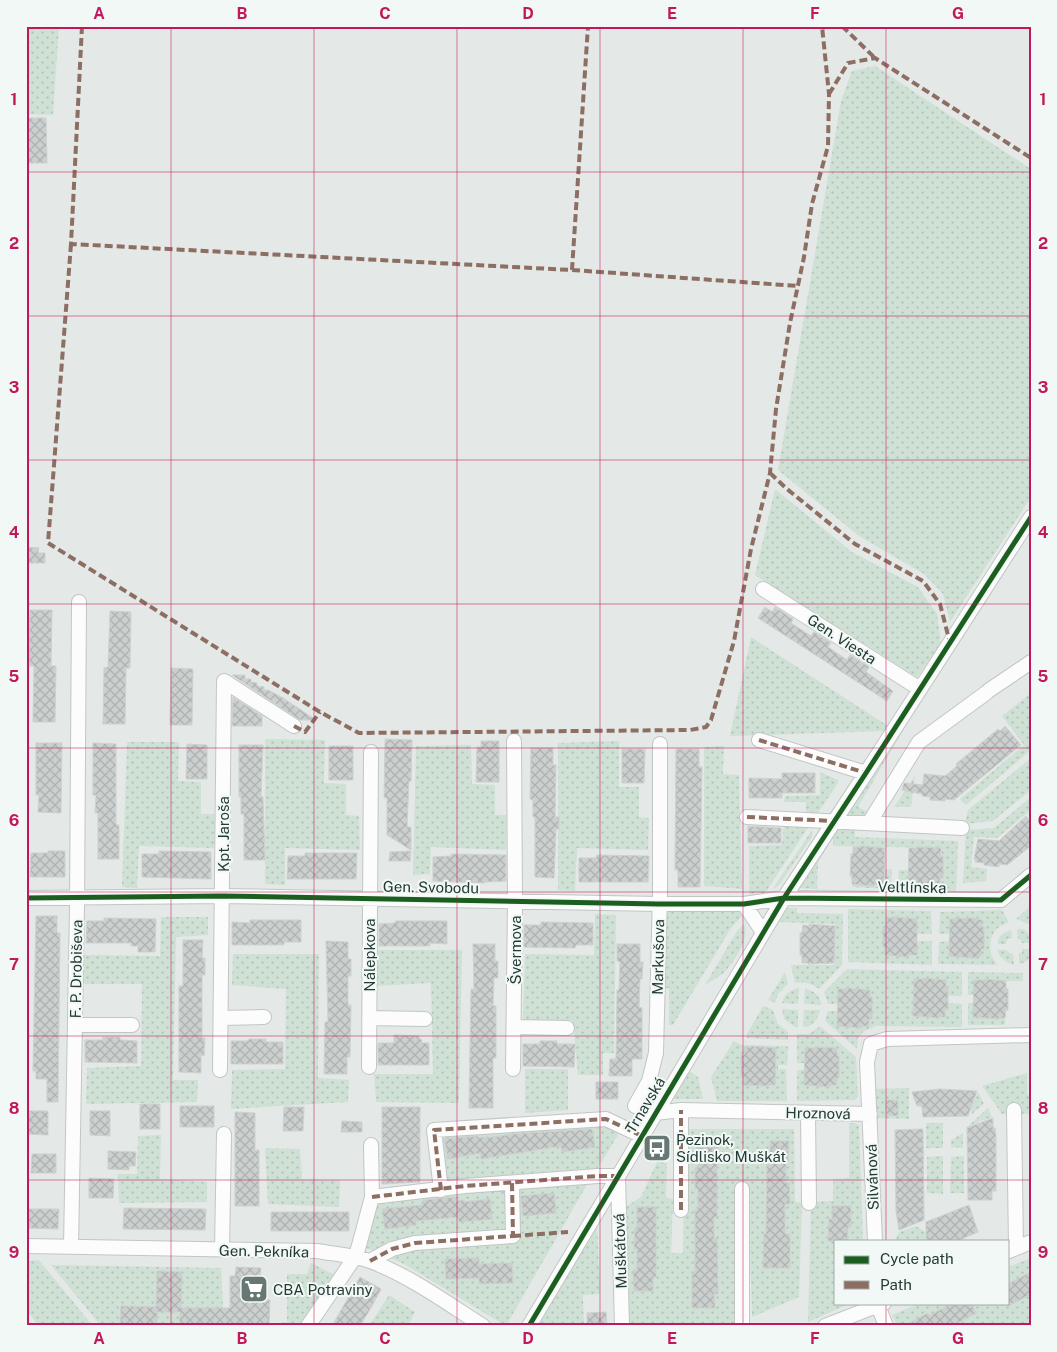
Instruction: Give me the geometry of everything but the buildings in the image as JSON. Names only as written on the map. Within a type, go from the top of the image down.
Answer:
[{"type":"street","name":"Trnavská","points":[[529,1326],[784,898],[1031,517]]},
{"type":"street","name":"Gen. Viesta","points":[[763,589],[920,689]]},
{"type":"street","name":"F. P. Drobiševa","points":[[71,1247],[75,1025],[78,602]]},
{"type":"street","points":[[869,823],[919,742],[1031,662]]},
{"type":"street","name":"Kpt. Jaroša","points":[[220,1070],[224,681],[294,726]]},
{"type":"street","points":[[759,740],[866,773]]},
{"type":"street","name":"Švermova","points":[[514,741],[514,1069]]},
{"type":"street","name":"Markušova","points":[[635,1106],[649,1081],[656,1053],[660,744]]},
{"type":"street","name":"Nálepkova","points":[[369,1068],[371,752]]},
{"type":"street","points":[[746,817],[962,828]]},
{"type":"street","name":"Veltlínska","points":[[784,898],[1001,900],[1031,876]]},
{"type":"street","name":"Gen. Svobodu","points":[[26,898],[222,896],[659,904],[744,904],[784,898]]},
{"type":"street","points":[[744,904],[763,932]]},
{"type":"street","points":[[221,1018],[264,1017]]},
{"type":"street","points":[[369,1018],[426,1019]]},
{"type":"street","points":[[75,1025],[132,1025]]},
{"type":"street","points":[[514,1027],[567,1028]]},
{"type":"street","name":"Hroznová","points":[[656,1113],[681,1110],[870,1114],[867,1062],[871,1044],[887,1038],[1031,1035]]},
{"type":"street","points":[[681,1110],[681,1210]]},
{"type":"street","points":[[1014,1110],[1012,1250],[1031,1242]]},
{"type":"street","points":[[808,1113],[808,1202]]},
{"type":"street","name":"Silvánová","points":[[870,1114],[874,1240]]},
{"type":"street","name":"Trnavská","points":[[440,1190],[434,1130],[606,1119],[642,1136]]},
{"type":"street","points":[[222,1250],[224,1134]]},
{"type":"street","points":[[308,1326],[355,1256],[372,1197],[372,1145]]},
{"type":"street","points":[[372,1197],[512,1182],[618,1176]]},
{"type":"street","name":"Muškátová","points":[[618,1176],[622,1326]]},
{"type":"street","points":[[370,1261],[392,1249],[415,1243],[513,1236],[512,1182]]},
{"type":"street","points":[[742,1189],[742,1326]]},
{"type":"street","name":"Gen. Pekníka","points":[[26,1246],[317,1251],[355,1256],[399,1274],[483,1326]]},
{"type":"street","points":[[825,1326],[879,1304],[886,1326]]},
{"type":"green space","points":[[26,26],[59,26],[53,115],[26,114]]},
{"type":"green space","points":[[875,66],[1031,169],[1031,497],[950,622],[943,594],[924,574],[859,536],[778,470],[841,101],[852,71]]},
{"type":"green space","points":[[775,489],[852,552],[918,587],[937,614],[941,644],[917,677],[755,575]]},
{"type":"green space","points":[[751,637],[888,726],[885,731],[730,736]]},
{"type":"green space","points":[[1031,693],[1031,750],[966,805],[960,799],[1024,745],[1002,716]]},
{"type":"green space","points":[[905,723],[907,724],[858,807],[872,814],[869,820],[841,818]]},
{"type":"green space","points":[[265,739],[325,740],[324,783],[346,784],[346,815],[359,816],[360,850],[285,848],[285,885],[265,884]]},
{"type":"green space","points":[[619,741],[619,787],[639,787],[639,817],[649,818],[648,850],[577,848],[575,891],[558,890],[558,743]]},
{"type":"green space","points":[[127,742],[179,742],[178,781],[201,782],[201,814],[215,814],[214,848],[139,846],[137,888],[122,887]]},
{"type":"green space","points":[[471,745],[472,784],[495,785],[495,815],[506,815],[506,850],[431,847],[430,874],[413,875],[416,746]]},
{"type":"green space","points":[[724,746],[723,774],[739,775],[742,889],[704,886],[704,747]]},
{"type":"green space","points":[[1031,758],[1031,790],[993,821],[965,824],[968,810]]},
{"type":"green space","points":[[820,772],[838,780],[838,783],[818,813],[806,812],[806,802],[784,802],[785,796],[820,795]]},
{"type":"green space","points":[[915,776],[911,807],[894,807]]},
{"type":"green space","points":[[1031,797],[1031,810],[997,838],[974,837],[971,867],[987,869],[986,881],[963,883],[966,830],[994,828]]},
{"type":"green space","points":[[784,822],[809,826],[765,893],[749,894],[749,846],[782,845]]},
{"type":"green space","points":[[834,828],[855,829],[855,837],[958,841],[956,892],[898,889],[899,870],[908,870],[908,885],[940,885],[942,848],[833,846],[833,838],[818,862],[817,889],[799,888],[831,835],[834,837]]},
{"type":"green space","points":[[812,830],[812,837],[779,885],[772,890]]},
{"type":"green space","points":[[892,869],[891,889],[852,887],[852,884],[884,884],[884,870]]},
{"type":"green space","points":[[1031,906],[1031,925],[1016,919]]},
{"type":"green space","points":[[738,908],[742,916],[731,928],[673,1025],[669,1025],[669,988],[662,988],[663,909]]},
{"type":"green space","points":[[787,908],[797,908],[797,913],[843,914],[842,965],[819,989],[808,983],[795,983],[791,965],[834,965],[835,924],[778,922]]},
{"type":"green space","points":[[848,909],[931,911],[932,934],[915,934],[915,941],[932,941],[932,965],[848,962]]},
{"type":"green space","points":[[1002,910],[1009,922],[1000,926],[994,932],[990,946],[992,956],[998,965],[938,964],[939,942],[952,941],[952,934],[939,934],[940,912]]},
{"type":"green space","points":[[595,914],[616,915],[614,1053],[603,1053],[603,1075],[578,1075],[573,1021],[523,1021],[525,954],[594,955]]},
{"type":"green space","points":[[161,917],[208,917],[208,935],[176,937],[173,1080],[198,1080],[197,1102],[86,1104],[87,1068],[141,1066],[142,984],[81,984],[83,955],[160,956]]},
{"type":"green space","points":[[744,924],[744,941],[735,958],[723,973],[705,985],[737,931]]},
{"type":"green space","points":[[1017,929],[1024,929],[1031,936],[1031,943],[1022,943],[1018,939]]},
{"type":"green space","points":[[1011,930],[1012,938],[1007,939],[1006,944],[998,944],[1001,935]]},
{"type":"green space","points":[[1022,949],[1031,949],[1030,955],[1027,961],[1019,964],[1019,953],[1022,953]]},
{"type":"green space","points":[[374,950],[462,950],[459,1103],[376,1102],[374,1074],[433,1074],[431,983],[374,986]]},
{"type":"green space","points":[[997,950],[1007,950],[1013,954],[1014,965],[1004,960]]},
{"type":"green space","points":[[233,954],[319,954],[318,1078],[349,1080],[348,1102],[231,1109],[232,1070],[285,1069],[286,989],[232,985]]},
{"type":"green space","points":[[847,969],[962,972],[962,996],[948,996],[948,1003],[962,1004],[962,1027],[876,1026],[863,1032],[858,1038],[857,1049],[825,1021],[828,1011],[840,1011],[840,1004],[828,1004],[824,992]]},
{"type":"green space","points":[[785,972],[788,984],[778,994],[775,1003],[768,1000]]},
{"type":"green space","points":[[968,972],[1023,973],[1023,981],[1006,981],[1005,1025],[968,1025],[968,1003],[976,1003],[976,995],[968,995]]},
{"type":"green space","points":[[799,988],[798,1004],[782,1003],[788,993]]},
{"type":"green space","points":[[805,988],[818,996],[821,1005],[804,1004]]},
{"type":"green space","points":[[763,1006],[773,1010],[778,1024],[788,1032],[788,1040],[747,1038],[747,1034]]},
{"type":"green space","points":[[782,1009],[798,1010],[798,1027],[784,1019]]},
{"type":"green space","points":[[804,1010],[820,1010],[810,1026],[803,1027]]},
{"type":"green space","points":[[820,1026],[856,1057],[858,1096],[855,1100],[797,1101],[797,1070],[807,1070],[807,1063],[797,1063],[797,1034],[809,1034]]},
{"type":"green space","points":[[734,1041],[741,1045],[788,1046],[787,1065],[778,1065],[778,1069],[786,1069],[787,1101],[717,1101],[711,1077]]},
{"type":"green space","points":[[525,1069],[568,1069],[568,1110],[525,1113]]},
{"type":"green space","points":[[689,1071],[698,1077],[703,1099],[673,1099]]},
{"type":"green space","points":[[1027,1073],[1027,1094],[1031,1099],[1031,1114],[1002,1114],[982,1086]]},
{"type":"green space","points":[[909,1088],[909,1119],[872,1118],[871,1089]]},
{"type":"green space","points":[[978,1092],[984,1104],[972,1114],[971,1108]]},
{"type":"green space","points":[[988,1108],[992,1117],[978,1122],[977,1127],[966,1128]]},
{"type":"green space","points":[[605,1123],[621,1130],[596,1171],[445,1184],[438,1133]]},
{"type":"green space","points":[[849,1123],[855,1123],[859,1126],[863,1240],[834,1240],[834,1304],[849,1304],[808,1322],[811,1202],[833,1201],[833,1179],[849,1178]]},
{"type":"green space","points":[[926,1123],[943,1123],[943,1148],[926,1148]]},
{"type":"green space","points":[[685,1129],[794,1129],[795,1202],[802,1203],[799,1297],[752,1317],[748,1185],[739,1185],[740,1326],[625,1326],[621,1210],[641,1197],[657,1162],[667,1163],[666,1198],[673,1199],[671,1253],[683,1253]]},
{"type":"green space","points":[[963,1133],[963,1148],[951,1147],[951,1140]]},
{"type":"green space","points":[[161,1135],[160,1179],[207,1182],[207,1202],[119,1203],[118,1174],[137,1174],[138,1136]]},
{"type":"green space","points":[[265,1148],[300,1149],[302,1179],[340,1180],[339,1207],[268,1204]]},
{"type":"green space","points":[[943,1156],[943,1194],[927,1193],[927,1157]]},
{"type":"green space","points":[[964,1156],[964,1193],[950,1193],[951,1157]]},
{"type":"green space","points":[[589,1181],[506,1326],[404,1264],[364,1247],[376,1200]]},
{"type":"green space","points":[[597,1222],[600,1294],[583,1295],[584,1326],[536,1326]]},
{"type":"green space","points":[[916,1226],[925,1232],[925,1240],[895,1240],[899,1232]]},
{"type":"green space","points":[[1031,1258],[1031,1325],[897,1326],[892,1315],[919,1304],[1010,1304],[1010,1266]]},
{"type":"green space","points":[[39,1260],[93,1326],[39,1326],[26,1310],[26,1261]]},
{"type":"green space","points":[[311,1263],[335,1275],[300,1326],[271,1326],[272,1324],[287,1322],[287,1274],[307,1274]]},
{"type":"green space","points":[[51,1265],[221,1268],[224,1326],[101,1326]]},
{"type":"green space","points":[[389,1295],[415,1312],[408,1326],[369,1326]]},
{"type":"marked path","points":[[82,26],[71,244],[572,270],[798,286]]},
{"type":"marked path","points":[[572,270],[588,26]]},
{"type":"marked path","points":[[71,244],[48,543],[320,712],[359,733],[690,730],[706,727],[711,720],[734,641],[751,549],[770,473],[776,409],[790,323],[804,257],[812,204],[828,146],[829,94],[822,26]]},
{"type":"marked path","points":[[842,26],[875,58]]},
{"type":"marked path","points":[[829,94],[848,63],[875,58],[1031,158]]},
{"type":"marked path","points":[[770,473],[855,544],[923,581],[940,604],[950,643]]},
{"type":"marked path","points":[[294,726],[305,732],[320,712]]},
{"type":"marked path","points":[[759,740],[866,773]]},
{"type":"marked path","points":[[747,817],[835,821]]},
{"type":"marked path","points":[[681,1110],[681,1210]]},
{"type":"marked path","points":[[441,1190],[434,1130],[606,1119],[642,1136]]},
{"type":"marked path","points":[[372,1197],[465,1186],[618,1176]]},
{"type":"marked path","points":[[370,1261],[392,1249],[415,1243],[513,1236],[512,1183]]},
{"type":"marked path","points":[[513,1236],[568,1232]]},
{"type":"cycle path","points":[[529,1326],[784,898],[1031,517]]},
{"type":"cycle path","points":[[26,898],[222,896],[659,904],[744,904],[784,898],[1001,900],[1031,875]]},
{"type":"place","name":"Pezinok, Sídlisko Muškát","points":[[657,1148]]},
{"type":"place","name":"CBA Potraviny","points":[[254,1289]]}]
